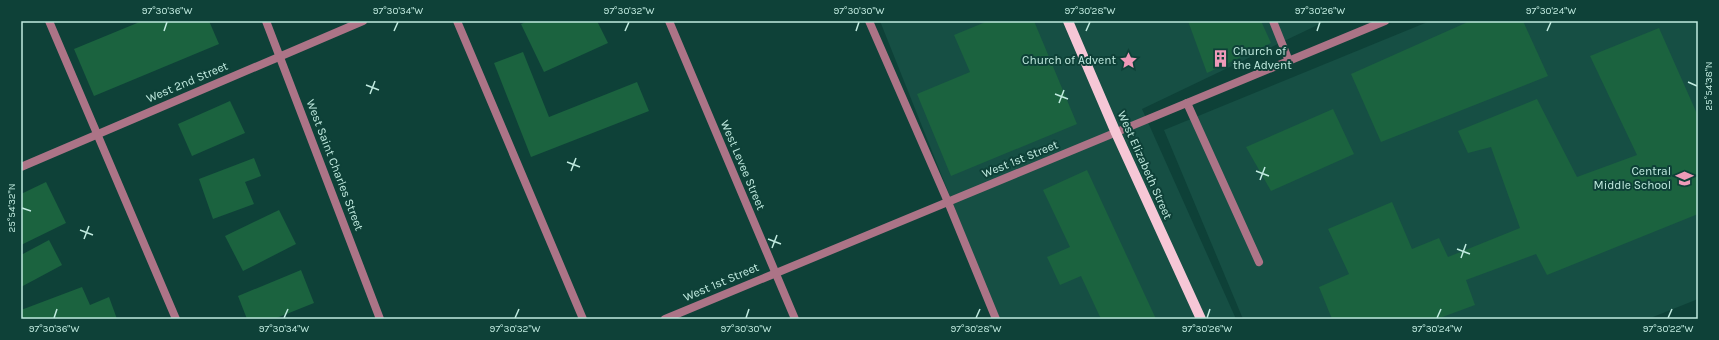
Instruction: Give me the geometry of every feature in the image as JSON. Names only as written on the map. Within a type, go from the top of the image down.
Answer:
[{"type":"main road","name":"West Elizabeth Street","points":[[1068,21],[1116,133],[1201,319]]},
{"type":"street","points":[[49,21],[176,319]]},
{"type":"street","name":"West Saint Charles Street","points":[[266,21],[380,319]]},
{"type":"street","name":"West 2nd Street","points":[[21,167],[280,55],[363,21]]},
{"type":"street","points":[[457,21],[583,319]]},
{"type":"street","name":"West Levee Street","points":[[669,21],[795,319]]},
{"type":"street","points":[[869,21],[948,202],[996,319]]},
{"type":"street","points":[[1273,21],[1289,61]]},
{"type":"street","name":"West 1st Street","points":[[665,319],[1385,21]]},
{"type":"street","points":[[1187,103],[1259,262]]},
{"type":"shaded area","points":[[880,21],[1326,21],[1142,109],[1236,319],[999,319]]},
{"type":"shaded area","points":[[1430,21],[1698,21],[1698,299],[1648,319],[1243,319],[1164,130]]},
{"type":"building","points":[[142,21],[209,21],[219,44],[94,96],[74,49]]},
{"type":"building","points":[[528,21],[597,21],[608,43],[544,72],[521,24]]},
{"type":"building","points":[[988,21],[1034,21],[1077,124],[951,176],[917,94],[970,72],[954,35]]},
{"type":"building","name":"Church of the Advent","points":[[1188,21],[1261,21],[1271,43],[1207,73]]},
{"type":"building","points":[[1470,21],[1523,21],[1548,76],[1381,142],[1351,74]]},
{"type":"building","points":[[1659,28],[1698,116],[1698,214],[1547,275],[1536,254],[1466,280],[1475,305],[1437,319],[1332,319],[1319,287],[1349,274],[1328,229],[1392,202],[1412,249],[1439,238],[1448,257],[1520,228],[1491,147],[1468,153],[1458,131],[1537,99],[1577,177],[1637,155],[1590,56]]},
{"type":"building","points":[[523,52],[549,117],[637,82],[649,111],[531,157],[494,63]]},
{"type":"building","points":[[230,101],[245,133],[192,156],[178,124]]},
{"type":"building","points":[[1333,109],[1354,154],[1271,191],[1246,147]]},
{"type":"building","points":[[254,158],[261,176],[245,182],[254,204],[213,219],[199,179]]},
{"type":"building","points":[[1087,170],[1156,319],[1101,319],[1081,276],[1060,285],[1047,257],[1070,247],[1043,190]]},
{"type":"building","points":[[46,182],[66,223],[21,245],[21,194]]},
{"type":"building","points":[[279,210],[296,244],[243,271],[225,236]]},
{"type":"building","points":[[49,240],[62,265],[21,287],[21,255]]},
{"type":"building","points":[[301,270],[314,303],[274,319],[247,319],[238,296]]},
{"type":"building","points":[[82,287],[90,305],[109,297],[117,319],[21,319],[21,310]]},
{"type":"place","name":"Church of the Advent","points":[[1220,58]]},
{"type":"place","name":"Church of Advent","points":[[1129,60]]},
{"type":"place","name":"Central Middle School","points":[[1684,178]]}]
